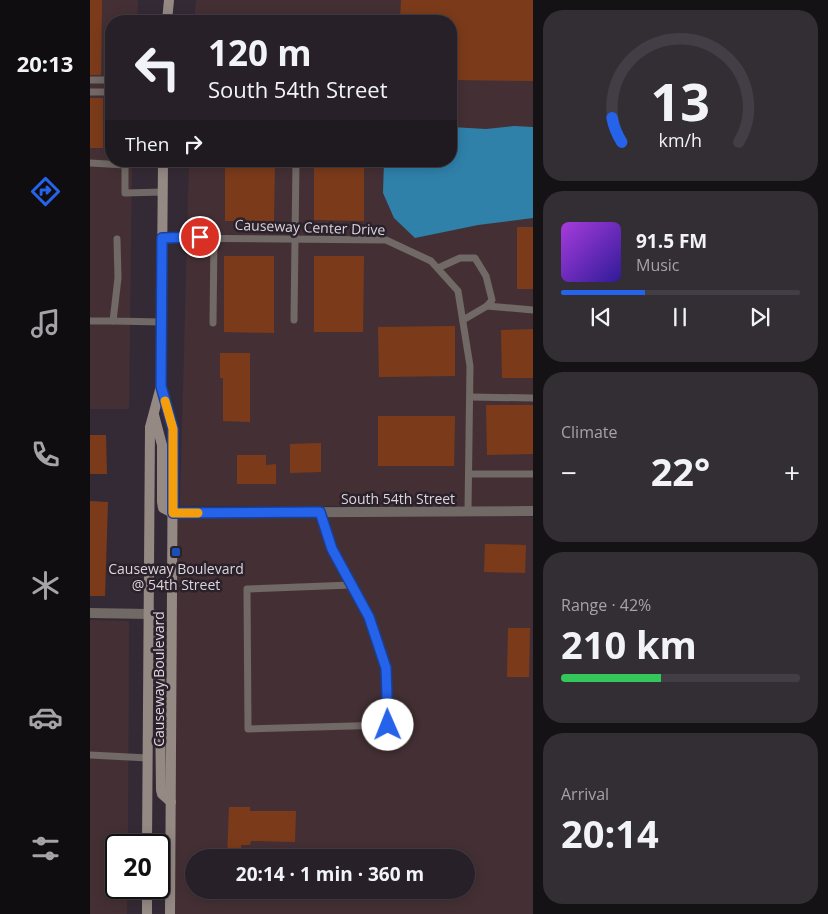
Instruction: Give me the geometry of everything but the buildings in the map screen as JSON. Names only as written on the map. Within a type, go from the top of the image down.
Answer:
[{"type":"main road","points":[[167,15],[168,0]]},
{"type":"main road","name":"Causeway Boulevard","points":[[147,834],[150,427],[161,386],[163,167]]},
{"type":"main road","name":"Causeway Boulevard","points":[[161,386],[173,429],[170,914]]},
{"type":"main road","points":[[153,414],[162,445],[163,508],[173,513]]},
{"type":"main road","points":[[149,614],[155,615],[159,619],[161,787],[162,794],[171,802]]},
{"type":"main road","points":[[147,899],[147,914]]},
{"type":"street","name":"South 54th Street","points":[[173,513],[533,511]]},
{"type":"street","points":[[90,613],[149,614]]},
{"type":"lane","points":[[90,80],[105,80]]},
{"type":"lane","points":[[90,92],[105,92]]},
{"type":"lane","points":[[90,163],[105,163]]},
{"type":"lane","points":[[125,167],[125,193],[163,192]]},
{"type":"lane","points":[[294,320],[296,167]]},
{"type":"lane","points":[[213,322],[214,237]]},
{"type":"lane","name":"Causeway Center Drive","points":[[162,238],[386,240],[431,261],[458,291],[470,366],[468,511]]},
{"type":"lane","points":[[113,321],[118,278],[118,239]]},
{"type":"lane","points":[[438,268],[460,258],[475,258],[486,276],[492,293],[492,300],[487,306],[463,320]]},
{"type":"lane","points":[[487,306],[533,310]]},
{"type":"lane","points":[[90,321],[162,322]]},
{"type":"lane","points":[[470,397],[533,398]]},
{"type":"lane","points":[[468,474],[533,474]]},
{"type":"lane","points":[[320,512],[332,549],[369,617],[386,668],[388,725],[248,729],[247,589],[351,584]]},
{"type":"lane","points":[[90,755],[148,758]]},
{"type":"shaded area","points":[[90,0],[138,0],[137,15],[105,15],[105,167],[132,167],[129,409],[90,409]]},
{"type":"shaded area","points":[[196,0],[533,0],[533,506],[180,506],[189,167],[457,167],[457,15],[195,15]]},
{"type":"shaded area","points":[[169,517],[533,517],[533,914],[166,914],[166,899],[170,899],[170,834],[167,834]]},
{"type":"shaded area","points":[[90,620],[129,621],[128,834],[105,834],[105,899],[127,899],[127,914],[90,914]]},
{"type":"water","points":[[514,126],[533,127],[533,218],[478,225],[415,238],[394,218],[383,193],[384,167],[457,167],[457,127],[486,129]]},
{"type":"slow traffic","points":[[165,401],[173,429],[173,513],[198,513]]},
{"type":"place","name":"Causeway Boulevard @ 54th Street","points":[[176,552]]},
{"type":"route","points":[[200,237],[162,238],[161,386],[173,429],[173,513],[320,512],[332,549],[369,617],[386,668],[388,725]]}]
